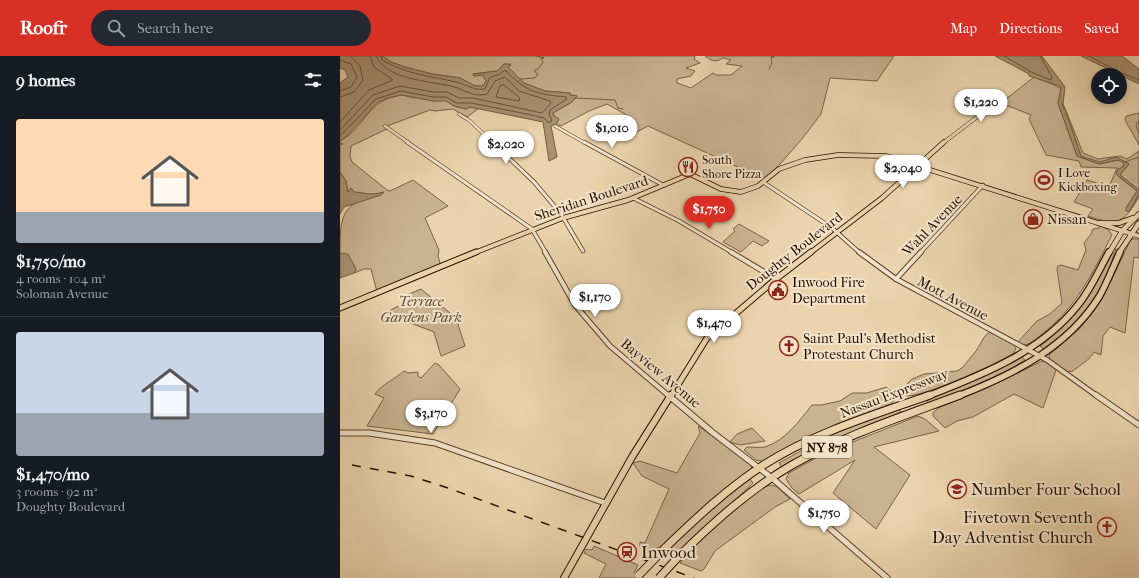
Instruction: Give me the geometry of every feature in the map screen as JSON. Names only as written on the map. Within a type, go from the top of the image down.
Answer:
[{"type":"highway","points":[[1099,223],[1122,223],[1137,216]]},
{"type":"highway","name":"Nassau Expressway","points":[[638,577],[665,548],[707,508],[759,468],[820,436],[970,378],[1002,364],[1027,350],[1058,326],[1079,304],[1092,285],[1114,240],[1137,216]]},
{"type":"highway","name":"Nassau Expressway","points":[[659,578],[717,519],[772,478],[824,449],[984,385],[1015,371],[1040,356],[1072,330],[1092,307],[1105,287],[1122,248],[1139,223]]},
{"type":"main road","name":"Doughty Boulevard","points":[[564,578],[632,457],[707,338],[776,279],[882,198],[950,136],[1002,98]]},
{"type":"main road","name":"Sheridan Boulevard","points":[[340,308],[532,229],[563,218],[632,198],[690,174],[720,189],[732,192],[754,189],[780,169],[814,159],[873,153],[893,156],[1139,236]]},
{"type":"street","points":[[460,114],[470,121],[534,182],[563,218],[583,251]]},
{"type":"street","name":"Bayview Avenue","points":[[385,126],[532,229],[579,312],[610,346],[670,397],[772,478],[887,578]]},
{"type":"street","points":[[555,126],[663,185]]},
{"type":"street","name":"Mott Avenue","points":[[763,182],[838,232],[869,261],[896,279],[1040,356],[1139,425]]},
{"type":"street","name":"Wahl Avenue","points":[[896,279],[983,185]]},
{"type":"street","points":[[632,198],[679,221],[776,279]]},
{"type":"street","points":[[340,433],[369,433],[435,443],[605,503]]},
{"type":"green space","points":[[382,56],[695,56],[694,59],[700,63],[686,68],[695,71],[691,76],[677,79],[677,83],[691,88],[713,73],[719,76],[718,75],[731,75],[742,66],[726,64],[731,60],[723,58],[714,61],[705,56],[894,56],[877,81],[830,78],[821,114],[802,139],[766,180],[648,126],[623,139],[605,130],[630,117],[607,104],[589,111],[561,126],[556,124],[557,123],[553,113],[572,102],[577,96],[570,95],[570,93],[545,91],[524,83],[508,67],[511,65],[504,64],[497,71],[473,74],[474,76],[483,75],[486,81],[483,86],[475,86],[460,78],[432,74],[405,67],[391,62]]},
{"type":"green space","points":[[1034,77],[1061,89],[1058,103],[1077,156],[1099,164],[1119,160],[1124,163],[1119,177],[1137,191],[1126,208],[1129,212],[1124,218],[1113,222],[1088,216],[1093,209],[1074,202],[1087,180],[1109,187],[1117,168],[1081,167],[1079,161],[1046,155],[1029,119],[1031,115],[1001,103]]},
{"type":"green space","points":[[402,95],[415,98],[410,95],[433,101],[446,100],[454,106],[466,109],[470,107],[478,109],[467,117],[453,109],[435,111],[430,110],[387,126],[389,128],[351,146],[350,157],[352,162],[387,190],[390,191],[413,180],[448,206],[425,218],[439,250],[438,256],[441,266],[377,292],[371,269],[364,269],[354,273],[356,269],[348,255],[340,253],[340,234],[343,219],[350,207],[355,203],[381,195],[383,192],[372,194],[354,192],[351,188],[348,192],[346,181],[340,172],[340,145],[343,144],[340,143],[340,141],[356,129],[373,108],[380,102]]},
{"type":"green space","points":[[1064,106],[1083,153],[1098,159],[1120,156],[1127,159],[1139,151],[1139,190],[1120,175],[1129,164],[1124,161],[1114,159],[1100,162],[1081,156]]},
{"type":"green space","points":[[1139,113],[1139,145],[1125,120],[1126,116]]},
{"type":"green space","points":[[1139,194],[1139,197],[1130,210]]},
{"type":"green space","points":[[739,224],[769,241],[762,246],[753,241],[741,252],[723,242],[735,231],[733,229]]},
{"type":"green space","points":[[1099,226],[1108,229],[1112,235],[1090,276],[1074,301],[1054,324],[1035,340],[1027,345],[1017,343],[1037,321],[1050,314],[1062,303],[1057,269],[1058,266],[1061,265],[1078,270],[1086,250],[1084,243],[1093,229],[1099,228]]},
{"type":"green space","points":[[1131,239],[1139,239],[1139,258],[1134,257],[1125,333],[1110,327],[1103,336],[1101,355],[1094,352],[1087,360],[1073,371],[1067,372],[1050,360],[1049,355],[1079,329],[1094,311],[1106,291]]},
{"type":"green space","points":[[1113,248],[1116,249],[1110,266],[1104,281],[1090,306],[1071,328],[1045,350],[1040,346],[1073,314]]},
{"type":"green space","name":"Terrace Gardens Park","points":[[421,289],[456,318],[465,346],[441,356],[434,332],[385,313],[404,303],[402,297]]},
{"type":"green space","points":[[990,332],[1014,345],[1016,348],[1014,353],[977,371],[929,391],[907,396],[900,391],[912,379],[924,374],[957,371],[962,368],[976,351],[985,336]]},
{"type":"green space","points":[[1021,356],[1025,360],[1002,375],[929,404],[926,400]]},
{"type":"green space","points":[[1042,361],[1049,363],[1056,370],[1043,408],[1014,394],[973,417],[957,421],[945,428],[933,416],[933,413],[938,408],[985,389]]},
{"type":"green space","points":[[435,363],[439,365],[460,389],[433,434],[367,426],[384,398],[375,394],[381,388],[404,371],[408,373],[418,372],[418,376],[421,378]]},
{"type":"green space","points":[[886,387],[892,392],[895,399],[891,404],[831,427],[762,461],[756,460],[744,450],[747,447],[765,447],[773,444],[792,429],[812,405],[821,405],[840,401],[852,393],[867,393]]},
{"type":"green space","points":[[898,408],[901,412],[782,468],[779,463],[830,435]]},
{"type":"green space","points":[[918,416],[925,419],[939,431],[874,447],[910,475],[876,529],[833,493],[855,460],[799,494],[792,488],[786,479],[789,473],[825,453]]},
{"type":"green space","points":[[698,426],[744,458],[750,463],[752,469],[663,549],[658,547],[653,552],[640,547],[640,542],[645,543],[669,489],[642,476],[633,463],[640,461],[677,473],[700,433]]},
{"type":"green space","points":[[752,428],[765,441],[740,445],[730,442],[737,434]]},
{"type":"green space","points":[[749,478],[753,483],[679,554],[665,550],[708,508]]},
{"type":"green space","points":[[766,485],[776,486],[790,499],[775,507],[715,551],[704,569],[701,571],[680,563],[685,557],[682,555],[722,517]]},
{"type":"green space","points":[[594,546],[638,565],[634,573],[639,574],[636,578],[599,578],[606,564],[584,553],[586,549],[592,550]]},
{"type":"water","points":[[340,56],[382,56],[391,62],[405,67],[432,74],[460,78],[475,86],[483,86],[486,81],[483,75],[474,76],[473,74],[497,71],[504,64],[511,64],[508,67],[524,83],[545,91],[570,93],[570,95],[577,96],[572,102],[553,113],[553,115],[559,119],[557,123],[551,126],[557,157],[549,161],[543,122],[470,107],[466,109],[454,106],[446,101],[433,101],[401,95],[378,102],[348,135],[340,141],[340,87],[341,82],[348,77],[345,70],[340,68]]},
{"type":"water","points":[[995,56],[1042,56],[1065,87],[1063,104],[1081,156],[1100,162],[1116,157],[1129,164],[1120,175],[1139,190],[1139,194],[1129,212],[1126,211],[1126,208],[1137,191],[1116,174],[1118,169],[1123,167],[1124,163],[1118,160],[1099,164],[1077,156],[1058,103],[1061,89],[1060,86],[1029,76],[1029,74]]},
{"type":"water","points":[[1081,56],[1122,56],[1139,69],[1139,84],[1127,78],[1127,68],[1106,68]]},
{"type":"water","points":[[340,172],[346,181],[348,192],[351,188],[354,192],[376,194],[384,192],[381,195],[344,207],[340,214]]},
{"type":"water","points":[[340,253],[348,254],[356,269],[354,273],[340,278]]},
{"type":"waterway","points":[[520,79],[535,78],[538,74],[534,71],[538,69],[543,62],[541,59],[544,58],[536,56]]},
{"type":"waterway","points":[[769,69],[772,63],[771,58],[774,57],[771,56]]},
{"type":"waterway","points":[[575,98],[615,100],[618,108],[623,109]]},
{"type":"waterway","points":[[1062,103],[1064,109]]},
{"type":"waterway","points":[[1139,120],[1136,126],[1139,134]]},
{"type":"waterway","points":[[1125,162],[1139,157]]},
{"type":"railway","points":[[352,465],[411,476],[448,488],[694,578]]},
{"type":"place","name":"South Shore Pizza","points":[[688,167]]},
{"type":"place","name":"I Love Kickboxing","points":[[1044,180]]},
{"type":"place","name":"Nissan","points":[[1033,219]]},
{"type":"place","name":"Inwood Fire Department","points":[[778,290]]},
{"type":"place","name":"Saint Paul's Methodist Protestant Church","points":[[789,346]]},
{"type":"place","name":"Number Four School","points":[[957,489]]},
{"type":"place","name":"Fivetown Seventh Day Adventist Church","points":[[1107,527]]},
{"type":"place","name":"Inwood","points":[[627,552]]}]
